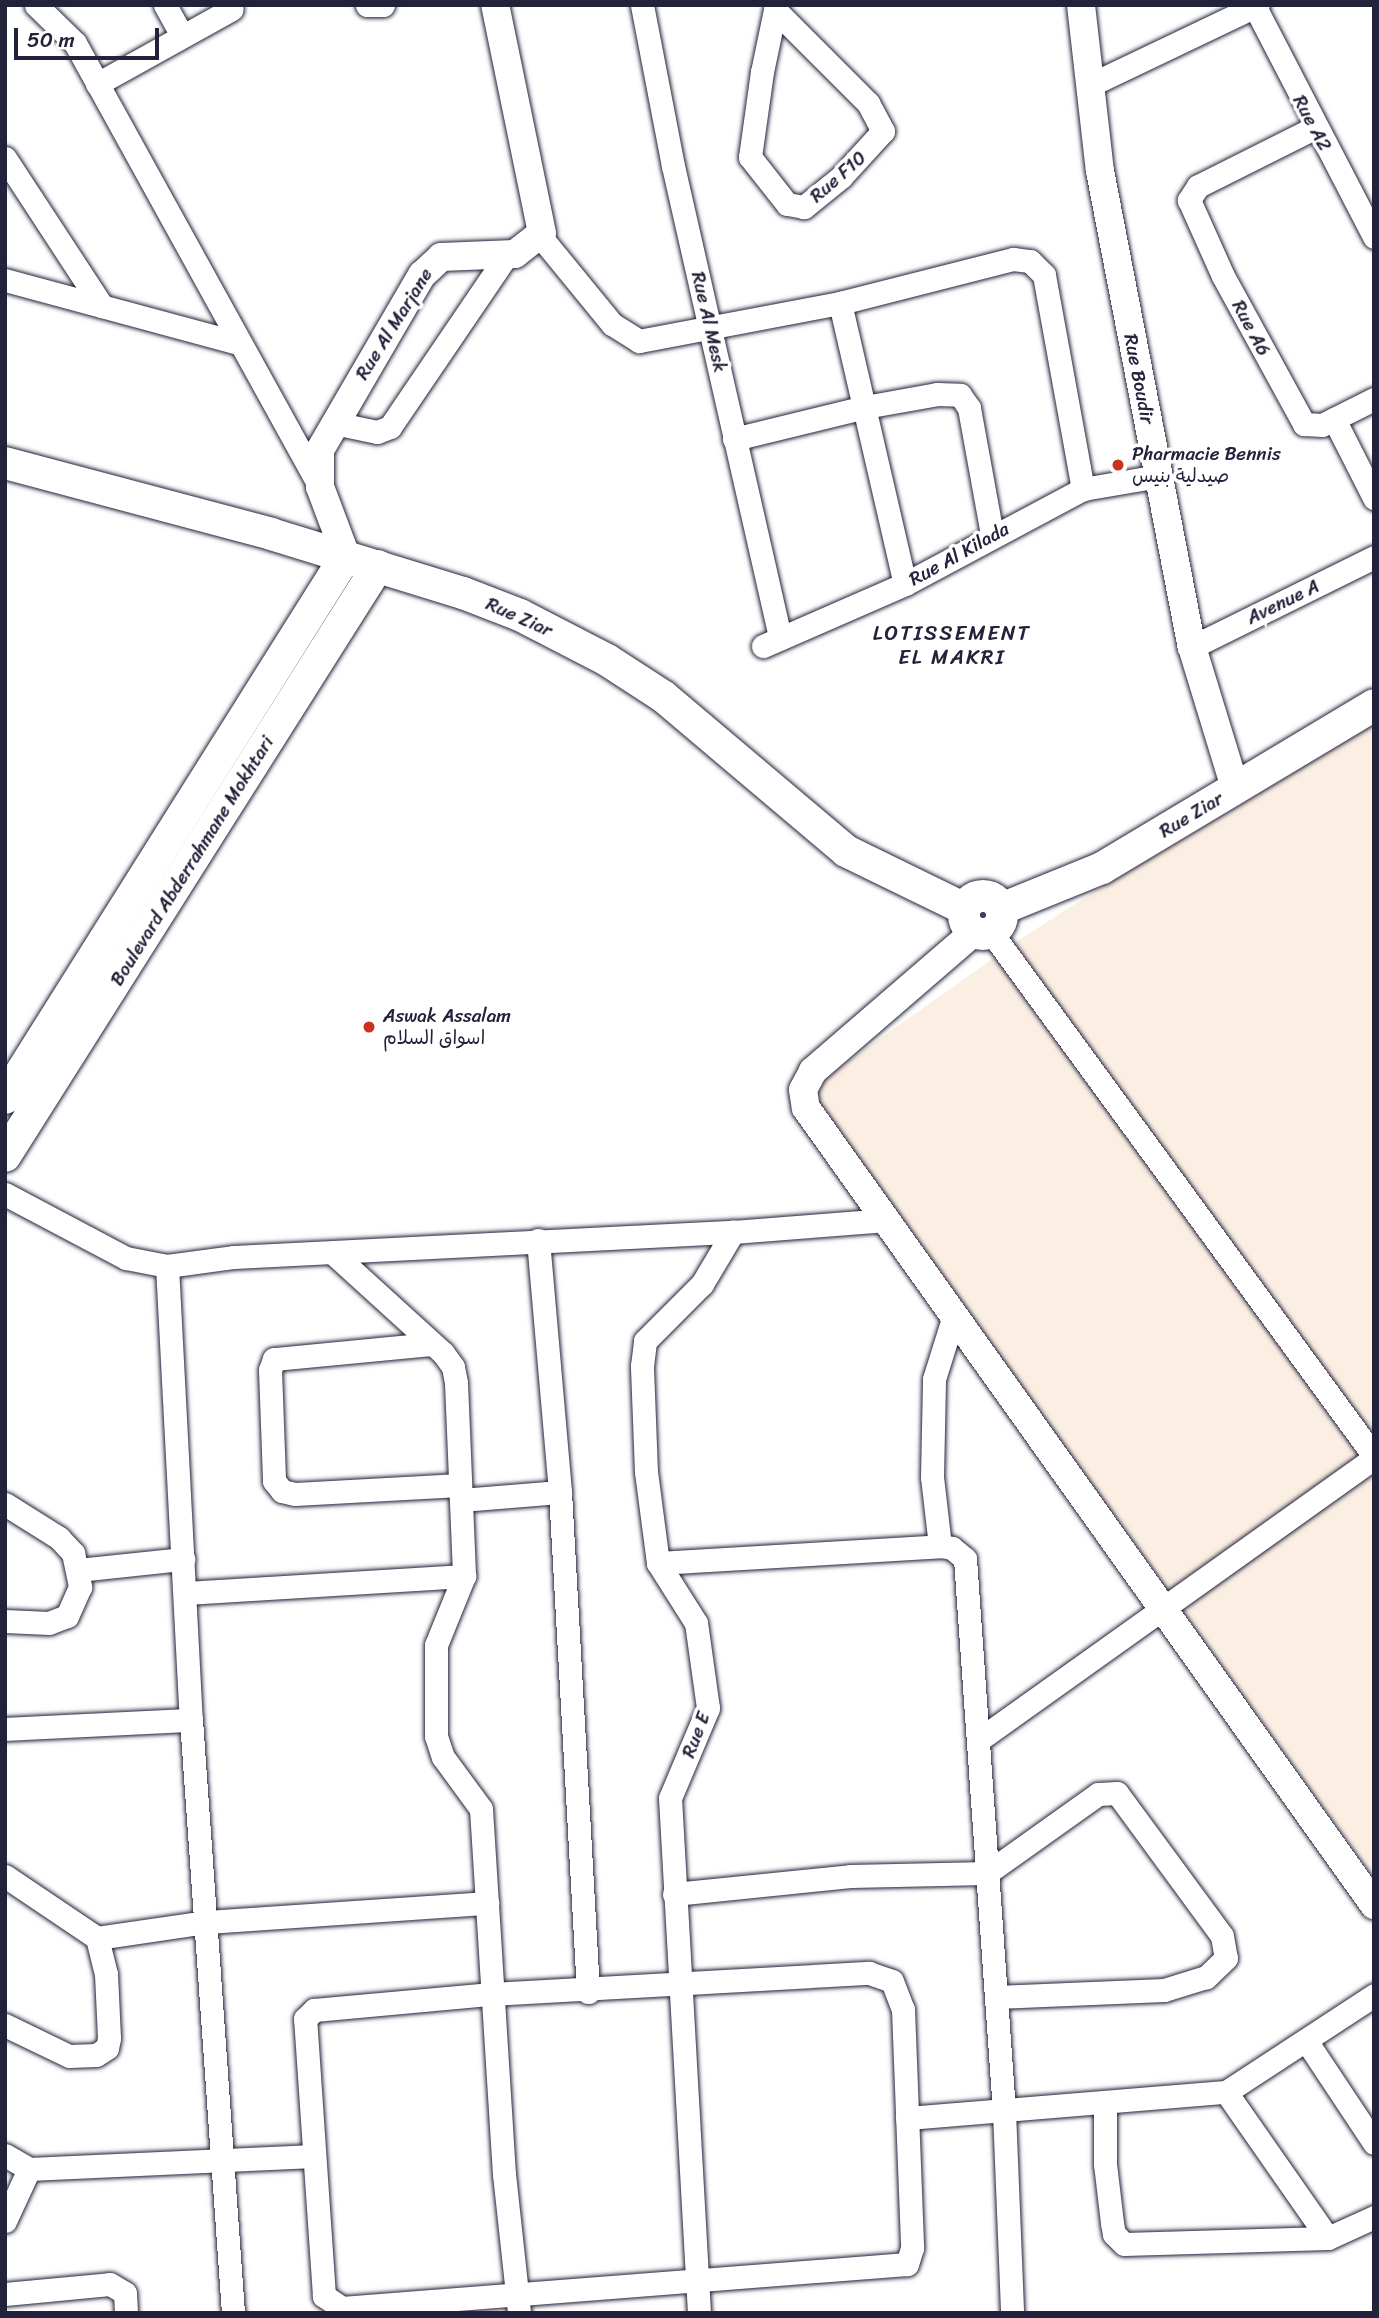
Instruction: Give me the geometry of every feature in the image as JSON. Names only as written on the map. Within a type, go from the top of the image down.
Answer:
[{"type":"main road","name":"Rue Ziar","points":[[5,463],[346,556],[520,615],[607,660],[664,697],[846,851],[983,921],[1083,878],[1374,705]]},
{"type":"main road","name":"Boulevard Abderrahmane Mokhtari","points":[[5,1156],[120,945],[182,817],[346,556]]},
{"type":"main road","name":"Boulevard Abderrahmane Mokhtari","points":[[5,1098],[120,945],[211,833],[378,566]]},
{"type":"main road","points":[[182,817],[211,833]]},
{"type":"street","points":[[36,5],[75,43],[320,487]]},
{"type":"street","points":[[165,5],[182,36]]},
{"type":"street","points":[[367,5],[383,5]]},
{"type":"street","points":[[495,5],[538,195],[540,236],[626,336],[645,341],[840,303],[1013,259],[1035,264],[1044,275],[1083,489]]},
{"type":"street","name":"Rue Al Mesk","points":[[642,5],[734,439],[772,642]]},
{"type":"street","name":"Rue Boudir","points":[[1081,5],[1100,171],[1158,476],[1192,647],[1235,788]]},
{"type":"street","points":[[1090,85],[1257,6]]},
{"type":"street","name":"Rue A2","points":[[1257,6],[1314,128],[1374,237]]},
{"type":"street","name":"Rue F10","points":[[776,8],[868,103],[883,131],[841,177],[804,207],[788,204],[750,157],[776,8]]},
{"type":"street","points":[[97,84],[232,9]]},
{"type":"street","name":"Rue A6","points":[[1314,128],[1198,186],[1189,196],[1192,212],[1296,414],[1307,427],[1328,422]]},
{"type":"street","points":[[5,158],[102,306]]},
{"type":"street","points":[[334,423],[377,432],[390,427],[506,256],[540,236]]},
{"type":"street","name":"Rue Al Marjane","points":[[346,556],[320,487],[320,450],[334,423],[429,265],[447,256],[506,256]]},
{"type":"street","points":[[5,280],[239,343]]},
{"type":"street","points":[[840,303],[905,584]]},
{"type":"street","points":[[734,439],[865,407],[937,394],[964,397],[992,535]]},
{"type":"street","points":[[1374,399],[1328,422],[1374,498]]},
{"type":"street","name":"Rue Al Kilada","points":[[772,642],[905,584],[992,535],[1083,489],[1158,476]]},
{"type":"street","name":"Avenue A","points":[[1192,647],[1374,557]]},
{"type":"street","points":[[980,1739],[1163,1610],[1374,1457],[983,921],[837,1049],[805,1084],[804,1097],[813,1122],[887,1220],[1163,1610],[1374,1905]]},
{"type":"street","points":[[5,1194],[126,1258],[167,1266],[333,1253],[538,1240],[733,1232],[887,1220]]},
{"type":"street","name":"Rue E","points":[[699,2313],[670,1798],[708,1708],[696,1623],[658,1563],[646,1472],[643,1347],[702,1284],[733,1232]]},
{"type":"street","points":[[538,1240],[560,1492],[588,1992]]},
{"type":"street","points":[[333,1253],[453,1367],[464,1576],[436,1645],[436,1735],[443,1757],[481,1810],[491,1993],[518,2304]]},
{"type":"street","points":[[167,1266],[191,1720],[233,2313]]},
{"type":"street","points":[[940,1546],[932,1477],[934,1379],[954,1315]]},
{"type":"street","points":[[431,1344],[274,1359],[270,1370],[274,1481],[282,1491],[295,1494],[560,1492]]},
{"type":"street","points":[[5,1504],[59,1538],[73,1553],[80,1587],[67,1616],[49,1623],[5,1621]]},
{"type":"street","points":[[658,1563],[940,1546],[958,1552],[967,1567],[1004,2111],[1012,2313]]},
{"type":"street","points":[[78,1570],[183,1559]]},
{"type":"street","points":[[186,1593],[464,1576]]},
{"type":"street","points":[[5,1729],[191,1720]]},
{"type":"street","points":[[674,1894],[850,1876],[986,1873],[1098,1794],[1114,1792],[1131,1809],[1228,1950],[1222,1965],[1206,1977],[1164,1990],[996,1997]]},
{"type":"street","points":[[5,1876],[97,1938],[207,1922],[487,1903]]},
{"type":"street","points":[[5,2025],[45,2049],[69,2056],[96,2056],[105,2050],[108,2014],[97,1938]]},
{"type":"street","points":[[869,1973],[887,1977],[903,2009],[912,2248],[907,2264],[699,2280],[518,2304],[342,2308],[328,2302],[321,2289],[305,2019],[309,2014],[324,2007],[491,1993],[588,1992],[682,1983],[869,1973]]},
{"type":"street","points":[[907,2118],[1226,2092],[1307,2042],[1374,1995]]},
{"type":"street","points":[[1307,2042],[1374,2143]]},
{"type":"street","points":[[1226,2092],[1328,2238]]},
{"type":"street","points":[[1105,2103],[1105,2164],[1112,2223],[1114,2234],[1124,2245],[1328,2238],[1374,2217]]},
{"type":"street","points":[[5,2155],[29,2169],[313,2156]]},
{"type":"street","points":[[5,2221],[29,2169]]},
{"type":"street","points":[[5,2294],[110,2284],[125,2293],[126,2313]]},
{"type":"shaded area","points":[[1374,712],[1374,1877],[809,1089],[1016,942]]},
{"type":"place","name":"Pharmacie Bennis صيدلية بنيس","points":[[1118,465]]},
{"type":"place","name":"Aswak Assalam اسواق السلام","points":[[369,1027]]},
{"type":"district","name":"LOTISSEMENT EL MAKRI","points":[[952,645]]}]
